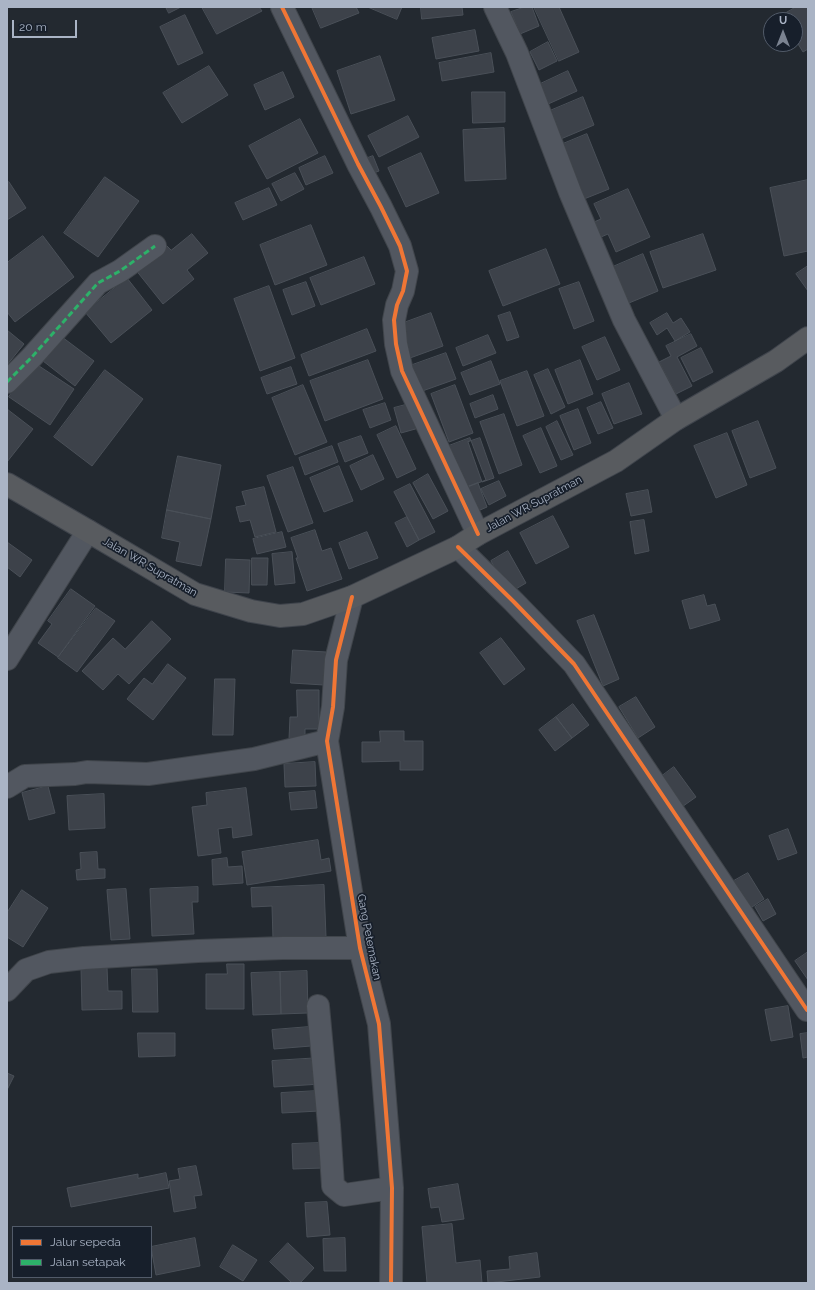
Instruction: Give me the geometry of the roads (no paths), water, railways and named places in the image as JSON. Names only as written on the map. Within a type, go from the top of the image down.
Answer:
[{"type":"highway","name":"Jalan WR Supratman","points":[[7,484],[195,594],[251,611],[280,616],[303,614],[352,597],[458,547],[478,534],[616,461],[676,419],[776,361],[808,338]]},
{"type":"street","points":[[282,7],[358,164],[400,246],[407,271],[403,291],[397,305],[394,320],[396,344],[402,371],[478,534]]},
{"type":"street","points":[[495,7],[517,53],[570,192],[624,320],[676,419]]},
{"type":"street","points":[[7,382],[31,358],[98,283],[120,271],[155,246]]},
{"type":"street","points":[[7,659],[88,531]]},
{"type":"street","points":[[458,547],[574,664],[807,1010]]},
{"type":"street","name":"Gang Peternakan","points":[[352,597],[336,660],[333,707],[326,741],[360,948],[379,1024],[392,1188],[391,1283]]},
{"type":"street","points":[[7,787],[25,776],[75,774],[87,772],[148,774],[254,759],[326,741]]},
{"type":"street","points":[[7,990],[26,970],[49,962],[84,958],[198,951],[283,948],[360,948]]},
{"type":"street","points":[[318,1006],[333,1186],[344,1195],[392,1188]]}]
